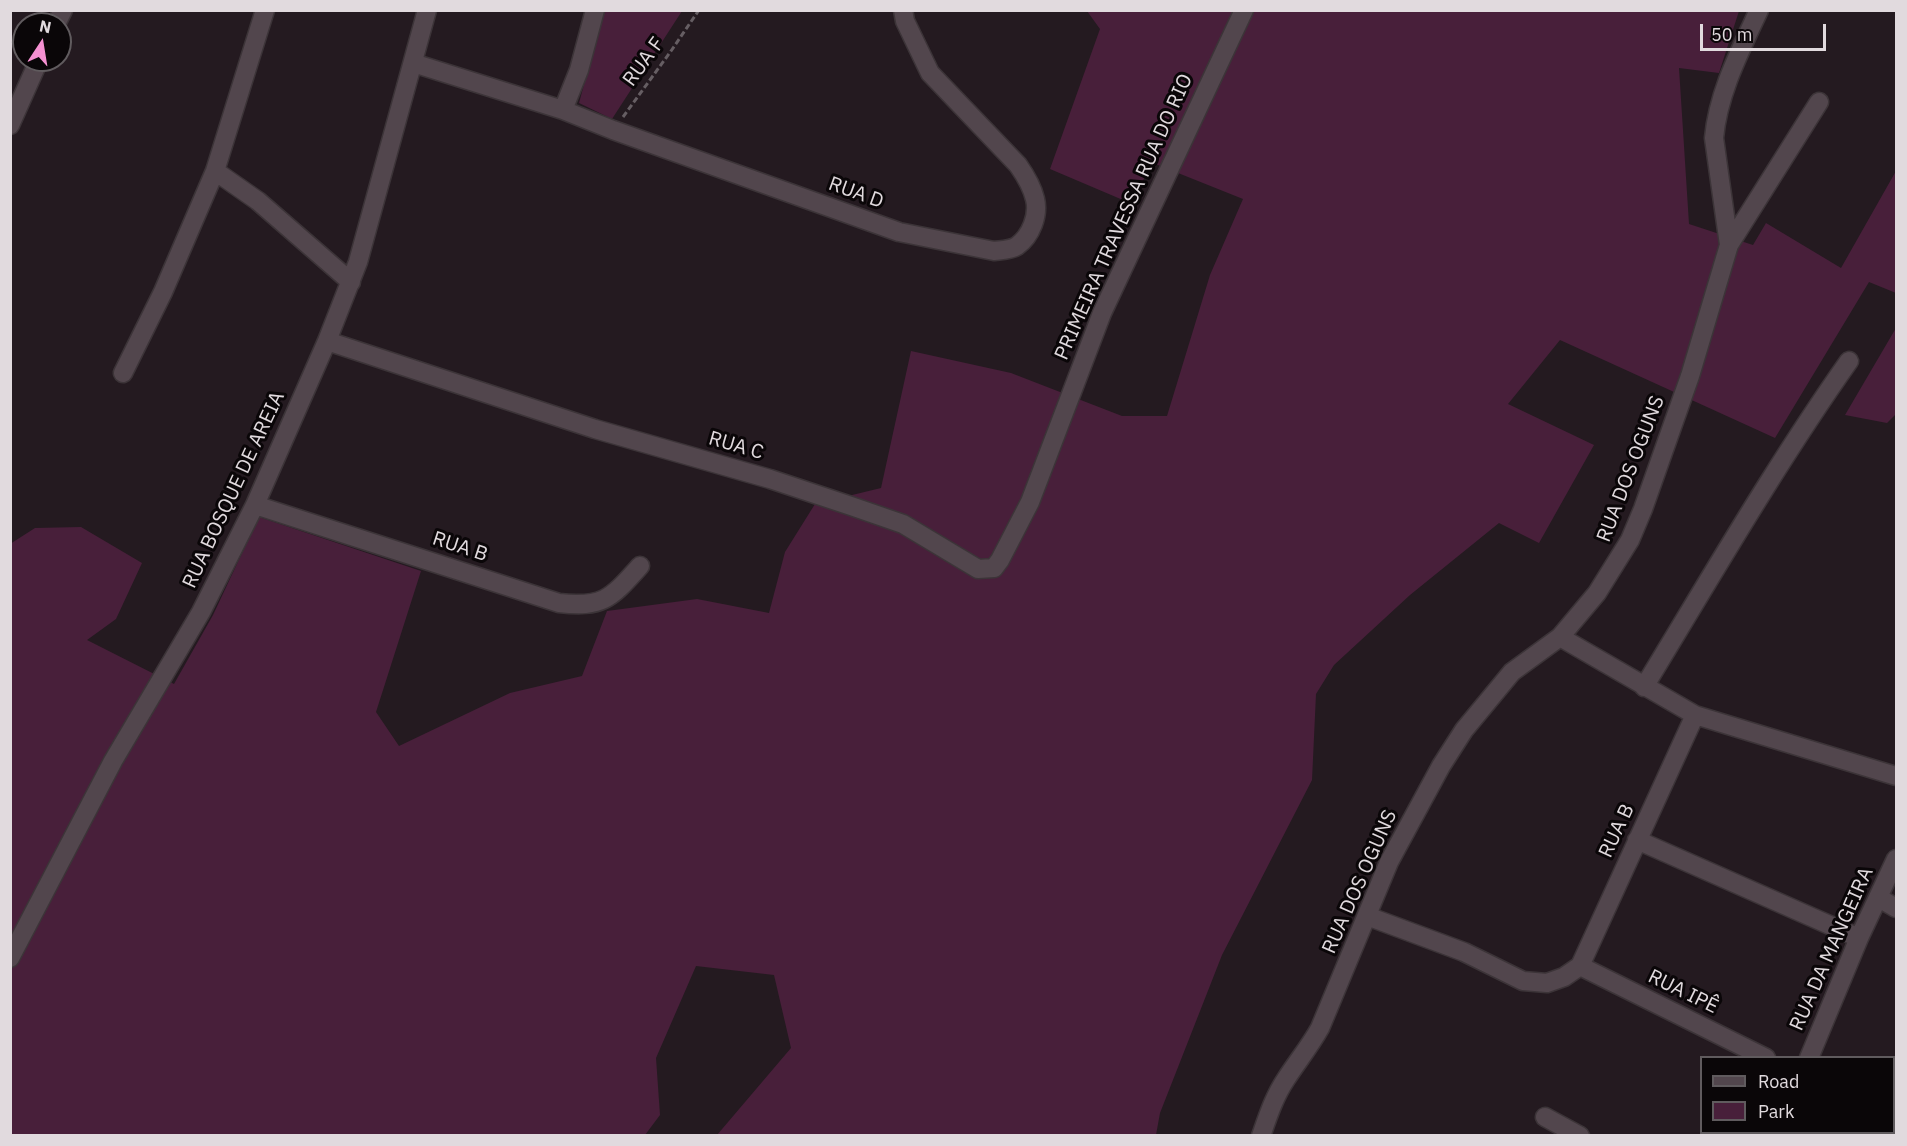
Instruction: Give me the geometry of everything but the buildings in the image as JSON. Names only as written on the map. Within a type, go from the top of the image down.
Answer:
[{"type":"street","points":[[123,373],[163,292],[215,171],[265,10]]},
{"type":"street","name":"RUA BOSQUE DE AREIA","points":[[10,958],[113,761],[201,612],[255,505],[351,282],[427,10]]},
{"type":"street","points":[[563,110],[579,70],[595,10]]},
{"type":"street","name":"RUA D","points":[[413,63],[563,110],[899,232],[994,251],[1017,246],[1032,226],[1036,214],[1035,200],[1027,178],[1018,165],[930,73],[905,21],[903,10]]},
{"type":"street","name":"PRIMEIRA TRAVESSA RUA DO RIO","points":[[1050,444],[1102,314],[1244,10]]},
{"type":"street","name":"RUA DOS OGUNS","points":[[1261,1136],[1271,1106],[1285,1080],[1311,1045],[1320,1028],[1389,862],[1441,766],[1464,730],[1512,672],[1560,637],[1597,593],[1630,540],[1690,376],[1729,245],[1714,138],[1724,93],[1759,10]]},
{"type":"street","points":[[10,125],[34,72]]},
{"type":"street","points":[[1729,245],[1819,102]]},
{"type":"street","points":[[215,171],[266,207],[351,282]]},
{"type":"street","name":"RUA C","points":[[327,341],[595,429],[770,480],[903,524],[973,565],[984,569],[994,568],[1000,560],[1030,502],[1050,444]]},
{"type":"street","points":[[1644,687],[1813,411],[1849,361]]},
{"type":"street","name":"RUA B","points":[[255,505],[559,603],[579,605],[602,601],[618,589],[640,566]]},
{"type":"street","points":[[1560,637],[1695,715],[1896,776]]},
{"type":"street","name":"RUA B","points":[[1580,966],[1695,715]]},
{"type":"street","points":[[1637,840],[1859,938]]},
{"type":"street","name":"RUA DA MANGEIRA","points":[[1810,1056],[1859,938],[1880,898],[1896,859]]},
{"type":"street","points":[[1880,898],[1896,908]]},
{"type":"street","points":[[1367,916],[1464,952],[1523,981],[1547,983],[1564,977],[1580,966]]},
{"type":"street","name":"RUA IPÊ","points":[[1580,966],[1762,1056]]},
{"type":"street","points":[[1545,1117],[1580,1136]]},
{"type":"path","name":"RUA F","points":[[613,130],[672,51],[699,10]]},
{"type":"green space","points":[[604,11],[682,11],[612,119],[579,103]]},
{"type":"green space","points":[[1087,11],[1739,11],[1719,73],[1679,68],[1689,224],[1753,245],[1766,223],[1841,268],[1896,171],[1896,293],[1869,282],[1775,438],[1560,340],[1508,404],[1594,445],[1539,543],[1499,523],[1410,595],[1334,665],[1316,694],[1312,780],[1222,955],[1160,1113],[1156,1135],[717,1135],[791,1048],[774,975],[696,966],[656,1058],[660,1115],[645,1135],[11,1136],[10,544],[35,528],[81,527],[142,563],[116,619],[87,640],[174,684],[213,615],[259,517],[421,571],[376,712],[399,746],[510,693],[582,676],[607,611],[697,599],[769,613],[785,552],[815,504],[881,488],[911,351],[1011,373],[1122,416],[1167,416],[1210,275],[1243,199],[1153,163],[1130,203],[1050,169],[1100,29]]},
{"type":"green space","points":[[1896,328],[1896,414],[1887,423],[1845,415]]}]
